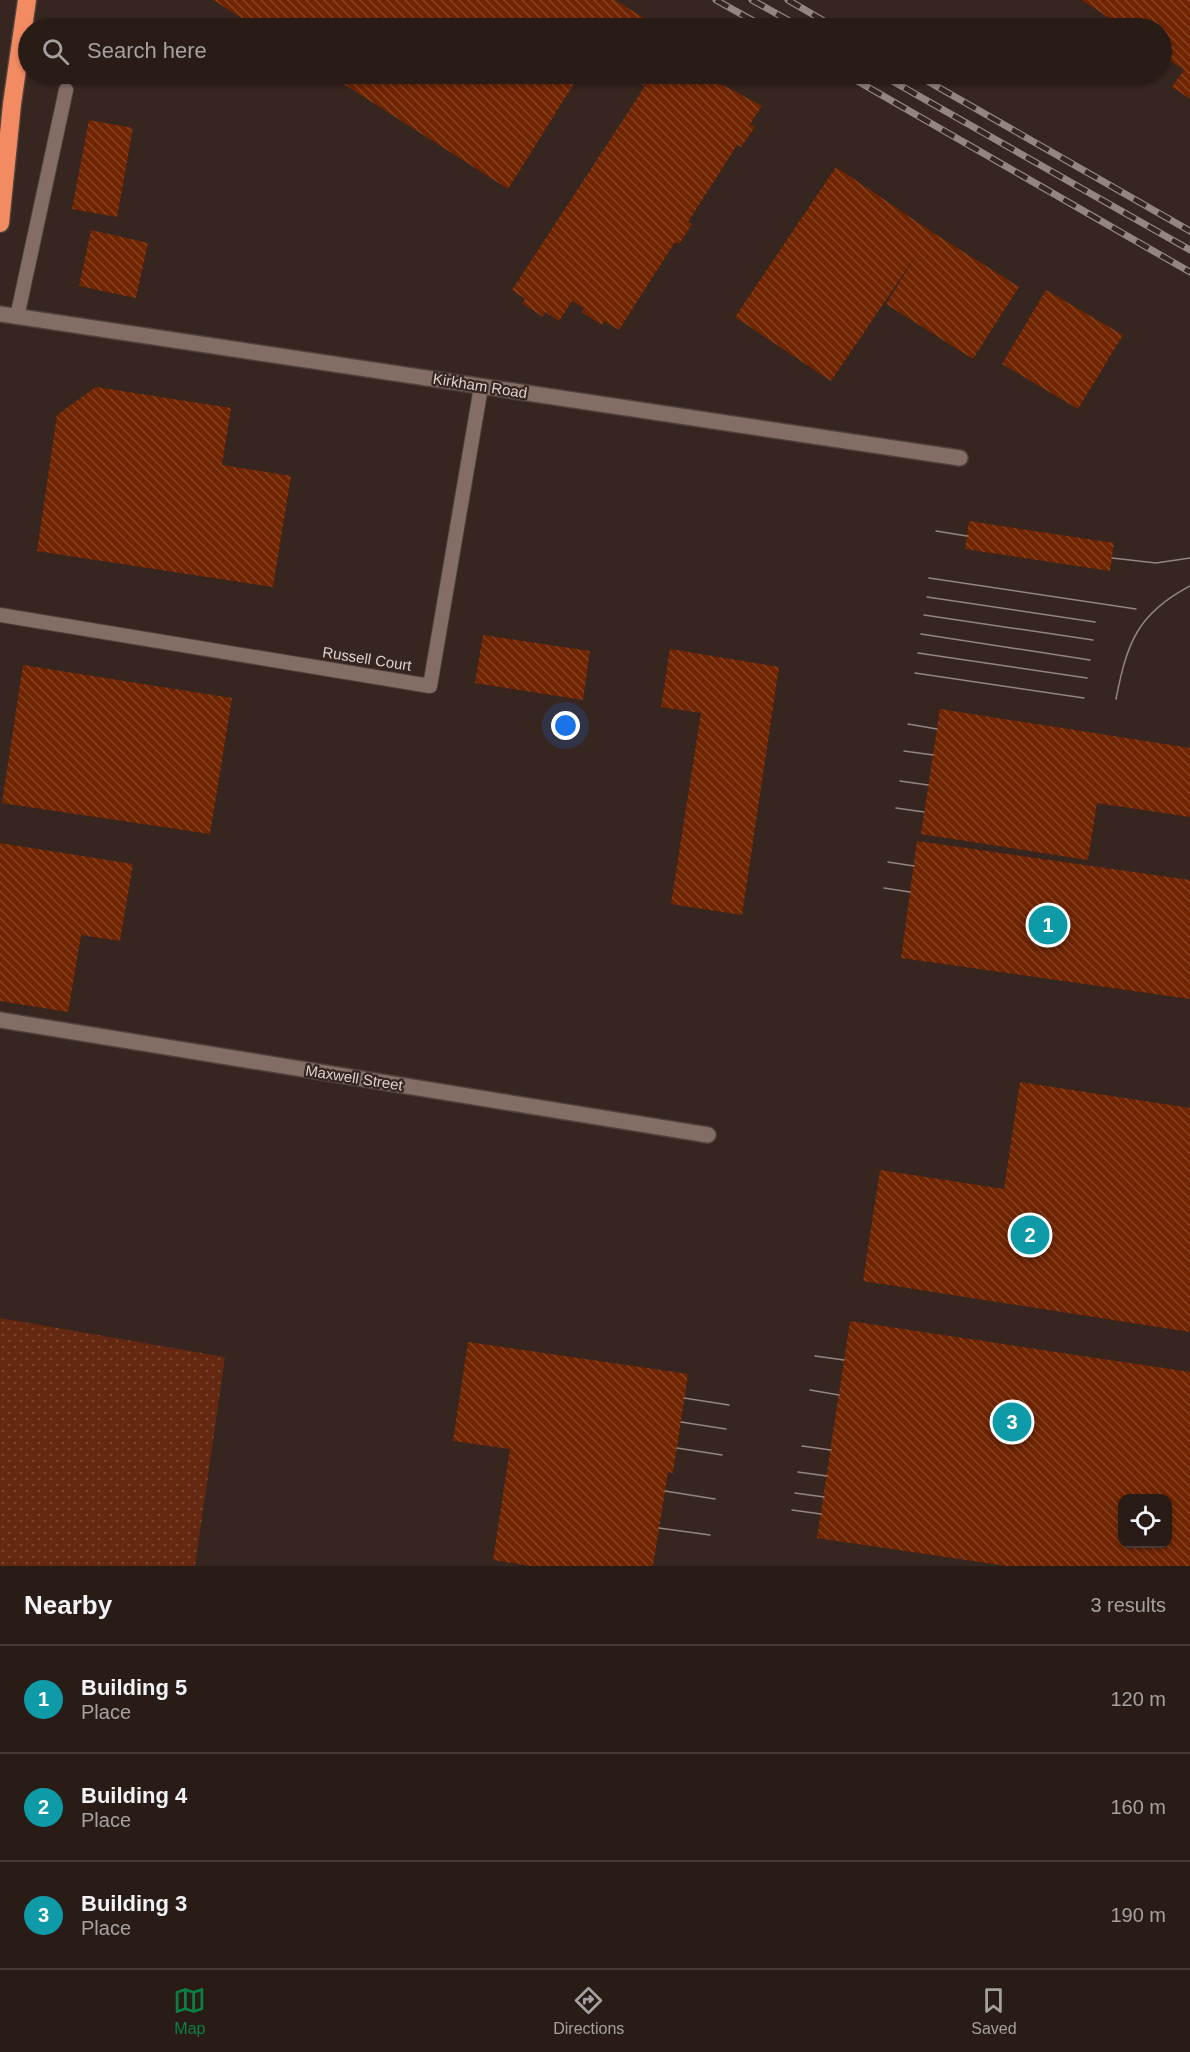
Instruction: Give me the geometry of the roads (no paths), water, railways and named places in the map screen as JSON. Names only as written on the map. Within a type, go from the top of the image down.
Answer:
[{"type":"highway","points":[[24,18],[27,0]]},
{"type":"highway","points":[[0,224],[18,62]]},
{"type":"street","name":"Kirkham Road","points":[[0,314],[960,458]]},
{"type":"street","name":"Maxwell Street","points":[[0,1020],[708,1135]]},
{"type":"lane","points":[[17,317],[66,90]]},
{"type":"lane","name":"Russell Court","points":[[0,615],[430,686],[481,387]]},
{"type":"tram line","points":[[936,531],[967,536]]},
{"type":"tram line","points":[[1112,558],[1156,563],[1190,558]]},
{"type":"tram line","points":[[929,578],[1136,609]]},
{"type":"tram line","points":[[1116,699],[1130,646],[1137,632],[1158,608],[1190,586]]},
{"type":"tram line","points":[[927,597],[1095,622]]},
{"type":"tram line","points":[[924,615],[1093,640]]},
{"type":"tram line","points":[[921,634],[1090,660]]},
{"type":"tram line","points":[[918,653],[1087,678]]},
{"type":"tram line","points":[[915,673],[1084,698]]},
{"type":"tram line","points":[[908,724],[937,729]]},
{"type":"tram line","points":[[904,751],[933,755]]},
{"type":"tram line","points":[[900,781],[928,785]]},
{"type":"tram line","points":[[896,808],[924,812]]},
{"type":"tram line","points":[[888,862],[914,866]]},
{"type":"tram line","points":[[884,888],[910,892]]},
{"type":"tram line","points":[[815,1356],[844,1360]]},
{"type":"tram line","points":[[810,1390],[839,1395]]},
{"type":"tram line","points":[[684,1398],[729,1405]]},
{"type":"tram line","points":[[681,1422],[726,1429]]},
{"type":"tram line","points":[[802,1446],[831,1450]]},
{"type":"tram line","points":[[677,1448],[722,1455]]},
{"type":"tram line","points":[[798,1472],[827,1476]]},
{"type":"tram line","points":[[665,1491],[715,1499]]},
{"type":"tram line","points":[[795,1493],[824,1497]]},
{"type":"tram line","points":[[792,1510],[821,1514]]},
{"type":"tram line","points":[[659,1528],[710,1535]]},
{"type":"railway","points":[[716,0],[748,18]]},
{"type":"railway","points":[[752,0],[784,18]]},
{"type":"railway","points":[[788,0],[819,18]]},
{"type":"railway","points":[[862,84],[1190,272]]},
{"type":"railway","points":[[898,84],[1190,250]]},
{"type":"railway","points":[[933,84],[1190,231]]},
{"type":"place","name":"Building 5","points":[[1048,925]]},
{"type":"place","name":"Building 4","points":[[1030,1235]]},
{"type":"place","name":"Building 3","points":[[1012,1422]]}]
